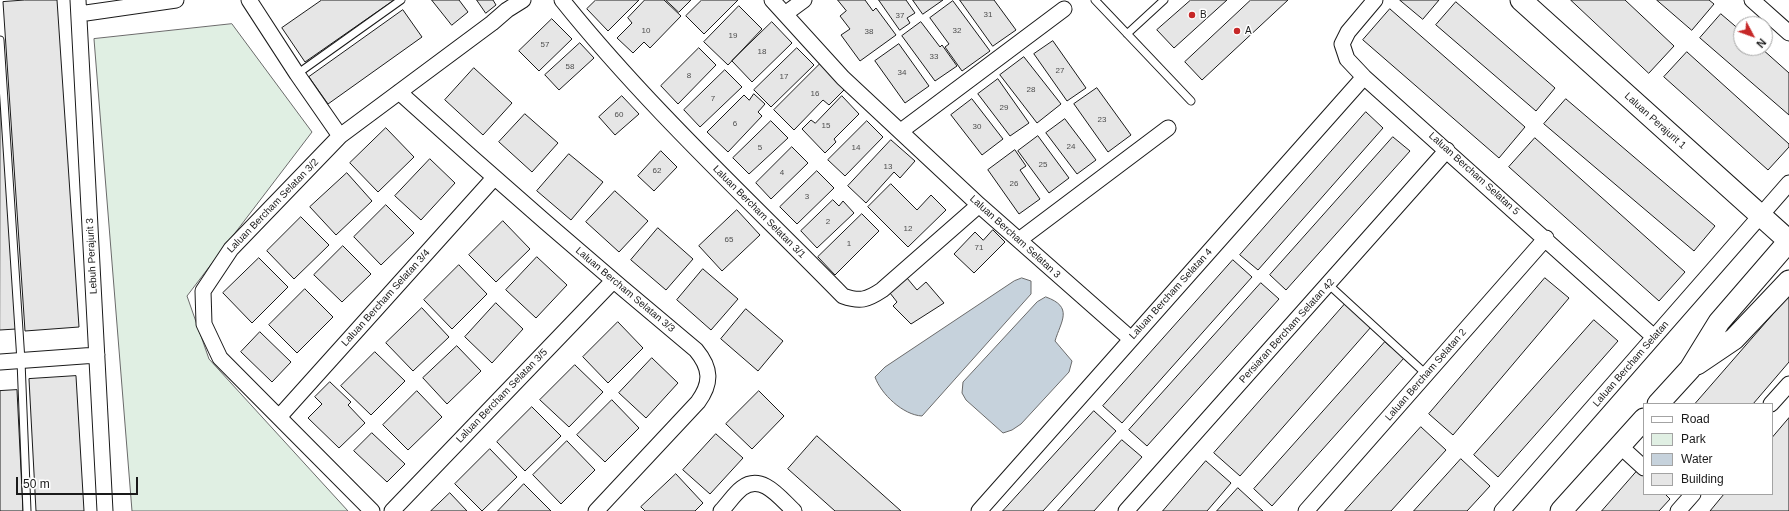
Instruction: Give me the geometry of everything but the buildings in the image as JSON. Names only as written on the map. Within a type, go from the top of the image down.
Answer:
[{"type":"street","points":[[78,7],[176,0]]},
{"type":"street","points":[[249,0],[296,74],[340,136]]},
{"type":"street","name":"Laluan Bercham Selatan 3/2","points":[[372,511],[220,358],[204,324],[203,291],[231,249],[340,136],[492,23],[507,10],[523,0]]},
{"type":"street","name":"Laluan Bercham Selatan 3/1","points":[[562,0],[586,30],[704,158],[843,296],[853,300],[869,298],[882,290],[979,205]]},
{"type":"street","name":"Laluan Bercham Selatan 3","points":[[772,0],[843,78],[979,205],[1131,339]]},
{"type":"street","points":[[785,14],[804,0]]},
{"type":"street","name":"Laluan Bercham Selatan 5","points":[[1375,0],[1348,32],[1342,44],[1347,59],[1364,77],[1546,238],[1654,337]]},
{"type":"street","name":"Laluan Perajurit 1","points":[[1521,0],[1789,241]]},
{"type":"street","points":[[1752,0],[1789,34]]},
{"type":"street","name":"Lebuh Perajurit 3","points":[[78,7],[105,511]]},
{"type":"street","points":[[901,131],[1064,9]]},
{"type":"street","name":"Laluan Bercham Selatan 4","points":[[978,511],[1364,77]]},
{"type":"street","name":"Laluan Bercham Selatan 3/3","points":[[399,92],[494,178],[613,281],[696,350],[703,359],[708,370],[708,382],[705,393],[596,511]]},
{"type":"street","points":[[1019,240],[1168,128]]},
{"type":"street","name":"Persiaran Bercham Selatan 42","points":[[1126,511],[1447,150]]},
{"type":"street","name":"Laluan Bercham Selatan 3/4","points":[[279,417],[494,178]]},
{"type":"street","name":"Laluan Bercham Selatan","points":[[1502,511],[1789,183]]},
{"type":"street","name":"Laluan Bercham Selatan 2","points":[[1306,511],[1546,238]]},
{"type":"street","points":[[1659,403],[1690,369],[1719,322],[1789,241]]},
{"type":"street","points":[[1734,339],[1745,315],[1785,268],[1789,255]]},
{"type":"street","name":"Laluan Bercham Selatan 3/5","points":[[392,511],[613,281]]},
{"type":"street","points":[[1690,369],[1734,339],[1789,281]]},
{"type":"street","points":[[0,362],[97,355]]},
{"type":"street","points":[[1772,403],[1789,384]]},
{"type":"street","points":[[1561,511],[1643,420]]},
{"type":"street","points":[[1620,446],[1643,467]]},
{"type":"street","points":[[721,511],[742,488],[753,482],[762,484],[794,511]]},
{"type":"lane","points":[[296,74],[401,0]]},
{"type":"lane","points":[[1095,0],[1191,101]]},
{"type":"lane","points":[[1127,34],[1164,0]]},
{"type":"lane","points":[[0,40],[21,361],[27,511]]},
{"type":"lane","points":[[1328,284],[1426,374]]},
{"type":"green space","points":[[232,24],[312,132],[187,296],[209,359],[348,511],[132,511],[94,39]]},
{"type":"water","points":[[1022,278],[1031,281],[1031,294],[922,416],[907,412],[887,397],[875,377],[885,367],[1014,281]]},
{"type":"water","points":[[1046,297],[1055,301],[1063,310],[1062,321],[1055,341],[1072,361],[1069,372],[1021,424],[1012,430],[1003,433],[966,400],[962,393],[963,382],[1037,302]]},
{"type":"place","name":"B","points":[[1192,15]]},
{"type":"place","name":"A","points":[[1237,31]]}]
